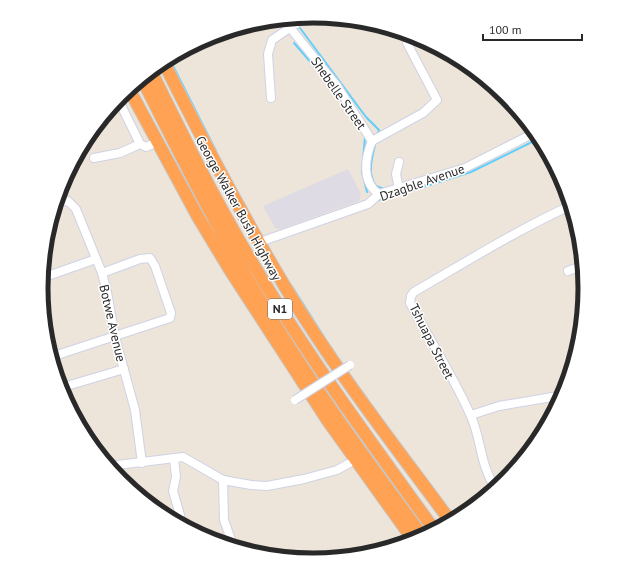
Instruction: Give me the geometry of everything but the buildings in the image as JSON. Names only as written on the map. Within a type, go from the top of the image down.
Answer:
[{"type":"highway","points":[[166,68],[193,121],[286,290],[329,354],[447,517]]},
{"type":"highway","name":"George Walker Bush Highway","points":[[154,77],[211,189],[268,290],[316,363],[432,527]]},
{"type":"highway","name":"George Walker Bush Highway","points":[[144,84],[221,234],[273,321],[339,422],[419,532]]},
{"type":"highway","points":[[132,95],[198,217],[230,270],[355,460],[410,536]]},
{"type":"highway","points":[[339,422],[355,460],[388,492],[406,514]]},
{"type":"street","name":"Shebelle Street","points":[[288,24],[336,86],[372,141],[366,155],[366,171],[370,186],[379,194]]},
{"type":"street","points":[[271,98],[268,54],[272,40],[295,24]]},
{"type":"street","points":[[372,141],[423,113],[437,100],[407,43],[410,41]]},
{"type":"street","points":[[121,106],[140,144],[146,147],[158,142]]},
{"type":"street","name":"Dzagble Avenue","points":[[260,242],[368,204],[379,194],[465,168],[530,135]]},
{"type":"street","points":[[94,158],[120,153],[140,144]]},
{"type":"street","points":[[399,162],[396,174],[399,189]]},
{"type":"street","name":"Botwe Avenue","points":[[63,201],[68,201],[73,205],[102,273],[115,337],[134,410],[142,463]]},
{"type":"street","name":"Tshuapa Street","points":[[493,484],[489,479],[482,458],[471,415],[410,303],[411,296],[414,292],[497,243],[539,220],[566,208]]},
{"type":"street","points":[[57,356],[170,318],[171,313],[159,278],[150,258],[140,259],[102,273]]},
{"type":"street","points":[[49,276],[96,259]]},
{"type":"street","points":[[568,271],[578,267]]},
{"type":"street","points":[[295,400],[350,365]]},
{"type":"street","points":[[67,386],[124,369]]},
{"type":"street","points":[[471,415],[500,406],[556,396]]},
{"type":"street","points":[[115,465],[174,458],[189,459],[223,480],[251,485],[276,484],[337,470],[355,460]]},
{"type":"street","points":[[174,458],[176,477],[173,491],[180,517]]},
{"type":"street","points":[[223,480],[224,520],[232,541]]},
{"type":"shaded area","points":[[348,169],[361,194],[359,201],[280,229],[275,228],[263,206]]},
{"type":"waterway","points":[[300,28],[366,117],[379,130],[377,135]]},
{"type":"waterway","points":[[294,43],[335,90]]},
{"type":"waterway","points":[[172,64],[216,151]]},
{"type":"waterway","points":[[365,137],[362,172],[367,192]]},
{"type":"waterway","points":[[377,200],[388,198],[471,172],[534,141]]},
{"type":"waterway","points":[[375,145],[371,166],[373,181],[376,186],[384,189]]},
{"type":"waterway","points":[[241,199],[246,207]]},
{"type":"waterway","points":[[291,285],[324,337]]}]
